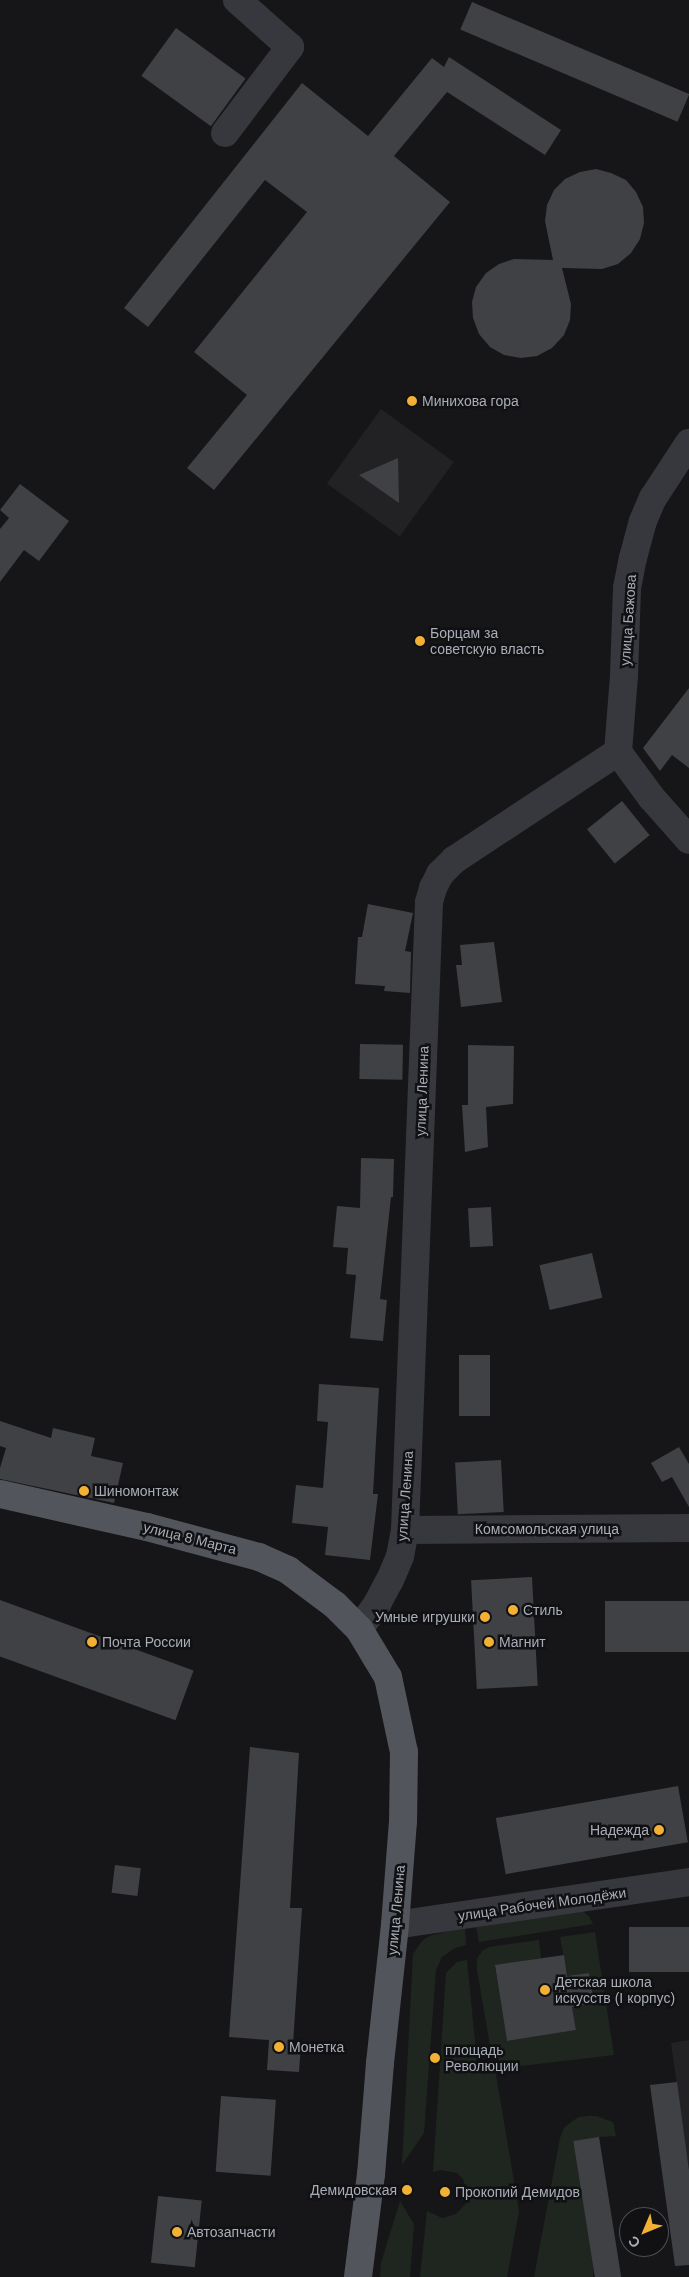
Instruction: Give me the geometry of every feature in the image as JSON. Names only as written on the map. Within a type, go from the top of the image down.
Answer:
[{"type":"main road","name":"улица 8 Марта","points":[[0,1494],[147,1527],[259,1557],[288,1570],[311,1585],[359,1629]]},
{"type":"main road","name":"улица Ленина","points":[[358,2277],[371,2174],[380,2063],[395,1925],[403,1821],[404,1752],[388,1677],[359,1629]]},
{"type":"street","points":[[225,133],[290,47],[237,0]]},
{"type":"street","name":"улица Бажова","points":[[618,752],[624,676],[627,588],[633,558],[644,521],[654,498],[689,443]]},
{"type":"street","points":[[618,752],[651,797],[689,840]]},
{"type":"street","name":"улица Ленина","points":[[359,1629],[377,1604],[390,1580],[400,1556],[405,1530],[429,902],[432,888],[440,874],[454,860],[618,752]]},
{"type":"street","name":"Комсомольская улица","points":[[405,1530],[689,1528]]},
{"type":"street","name":"улица Рабочей Молодёжи","points":[[395,1925],[689,1882]]},
{"type":"shaded area","points":[[381,409],[454,462],[400,536],[327,483]]},
{"type":"shaded area","points":[[580,1909],[589,1916],[593,1924],[479,1942],[476,1926]]},
{"type":"shaded area","points":[[465,1927],[466,1945],[455,1948],[442,1957],[436,1970],[424,2133],[402,2165],[413,1954],[422,1941],[429,1936]]},
{"type":"shaded area","points":[[595,1932],[614,2055],[495,2069],[519,2211],[507,2277],[420,2277],[427,2211],[442,2218],[456,2214],[467,2202],[468,2194],[463,2179],[457,2173],[441,2170],[433,2172],[446,1973],[457,1962],[467,1960],[478,2072],[494,2069],[477,1970],[477,1959],[482,1951],[489,1947],[539,1940],[541,1958],[495,1966],[507,2041],[576,2030],[572,2007],[594,2003],[589,1973],[567,1976],[560,1937]]},
{"type":"shaded area","points":[[689,2040],[689,2170],[671,2043]]},
{"type":"shaded area","points":[[596,2116],[613,2122],[616,2136],[599,2137],[593,2277],[534,2277],[560,2138],[564,2128],[571,2122],[579,2117]]},
{"type":"shaded area","points":[[400,2201],[414,2224],[410,2277],[380,2277],[381,2263]]},
{"type":"building","points":[[472,2],[689,94],[678,122],[460,30]]},
{"type":"building","points":[[176,28],[246,79],[211,126],[141,76]]},
{"type":"building","points":[[449,57],[561,130],[545,155],[447,92],[394,156],[450,202],[214,490],[187,468],[247,395],[194,352],[307,212],[265,180],[148,327],[124,308],[302,83],[368,136],[432,58],[444,67]]},
{"type":"building","points":[[596,169],[626,180],[636,192],[643,207],[644,223],[640,239],[631,253],[618,264],[602,269],[562,268],[571,304],[570,320],[564,335],[552,348],[537,356],[521,358],[504,355],[490,347],[479,334],[473,318],[472,302],[476,287],[486,273],[499,264],[514,259],[553,260],[545,221],[547,205],[554,190],[565,179],[580,172]]},
{"type":"building","points":[[398,458],[399,503],[359,475]]},
{"type":"building","points":[[20,484],[69,521],[39,561],[24,550],[0,582],[0,529],[9,518],[0,510]]},
{"type":"building","points":[[689,688],[689,768],[672,755],[660,771],[643,748]]},
{"type":"building","points":[[622,801],[650,835],[615,864],[587,829]]},
{"type":"building","points":[[368,904],[413,913],[405,951],[411,952],[410,993],[384,991],[385,986],[355,984],[358,937],[362,937]]},
{"type":"building","points":[[494,942],[502,1002],[461,1007],[456,965],[462,965],[460,945]]},
{"type":"building","points":[[360,1044],[403,1045],[402,1080],[359,1079]]},
{"type":"building","points":[[468,1045],[514,1046],[513,1104],[486,1107],[488,1147],[465,1152],[462,1105],[468,1105]]},
{"type":"building","points":[[361,1158],[394,1159],[393,1197],[391,1197],[380,1299],[387,1300],[383,1341],[350,1338],[356,1275],[346,1274],[348,1248],[333,1247],[337,1206],[360,1208]]},
{"type":"building","points":[[491,1207],[493,1246],[470,1247],[468,1208]]},
{"type":"building","points":[[592,1253],[602,1298],[550,1310],[539,1265]]},
{"type":"building","points":[[459,1355],[490,1355],[490,1416],[459,1416]]},
{"type":"building","points":[[319,1384],[379,1388],[373,1494],[378,1494],[370,1560],[325,1555],[328,1527],[292,1523],[296,1485],[323,1488],[328,1422],[317,1421]]},
{"type":"building","points":[[0,1421],[51,1438],[53,1428],[95,1438],[91,1456],[123,1463],[114,1503],[0,1479],[0,1468],[6,1448],[0,1446]]},
{"type":"building","points":[[679,1447],[689,1464],[689,1507],[672,1477],[662,1482],[651,1463]]},
{"type":"building","points":[[501,1460],[504,1512],[458,1514],[455,1462]]},
{"type":"building","points":[[532,1577],[538,1686],[477,1689],[471,1580]]},
{"type":"building","points":[[0,1600],[194,1670],[175,1720],[0,1656]]},
{"type":"building","points":[[605,1601],[689,1601],[689,1652],[605,1652]]},
{"type":"building","points":[[250,1747],[299,1753],[290,1908],[302,1908],[293,2044],[301,2045],[299,2072],[267,2070],[269,2040],[229,2037]]},
{"type":"building","points":[[678,1786],[688,1842],[506,1874],[496,1818]]},
{"type":"building","points":[[115,1865],[141,1868],[137,1896],[112,1893]]},
{"type":"building","points":[[629,1927],[689,1927],[689,1972],[629,1972]]},
{"type":"building","name":"Детская школа искусств (I корпус)","points":[[564,1955],[567,1976],[589,1973],[594,2003],[572,2007],[576,2030],[507,2041],[495,1965]]},
{"type":"building","points":[[677,2082],[689,2170],[689,2265],[675,2266],[669,2223],[669,2207],[667,2207],[650,2085]]},
{"type":"building","points":[[221,2096],[276,2100],[271,2176],[216,2172]]},
{"type":"building","points":[[599,2137],[621,2277],[595,2277],[573,2141]]},
{"type":"building","name":"Автозапчасти","points":[[158,2196],[202,2201],[195,2267],[151,2263]]},
{"type":"place","name":"Минихова гора","points":[[412,401]]},
{"type":"place","name":"Борцам за советскую власть","points":[[420,641]]},
{"type":"place","name":"Шиномонтаж","points":[[84,1491]]},
{"type":"place","name":"Стиль","points":[[513,1610]]},
{"type":"place","name":"Умные игрушки","points":[[485,1617]]},
{"type":"place","name":"Почта России","points":[[92,1642]]},
{"type":"place","name":"Магнит","points":[[489,1642]]},
{"type":"place","name":"Надежда","points":[[659,1830]]},
{"type":"place","name":"Детская школа искусств (I корпус)","points":[[545,1990]]},
{"type":"place","name":"Монетка","points":[[279,2047]]},
{"type":"place","name":"площадь Революции","points":[[435,2058]]},
{"type":"place","name":"Демидовская","points":[[407,2190]]},
{"type":"place","name":"Прокопий Демидов","points":[[445,2192]]},
{"type":"place","name":"Автозапчасти","points":[[177,2232]]}]
